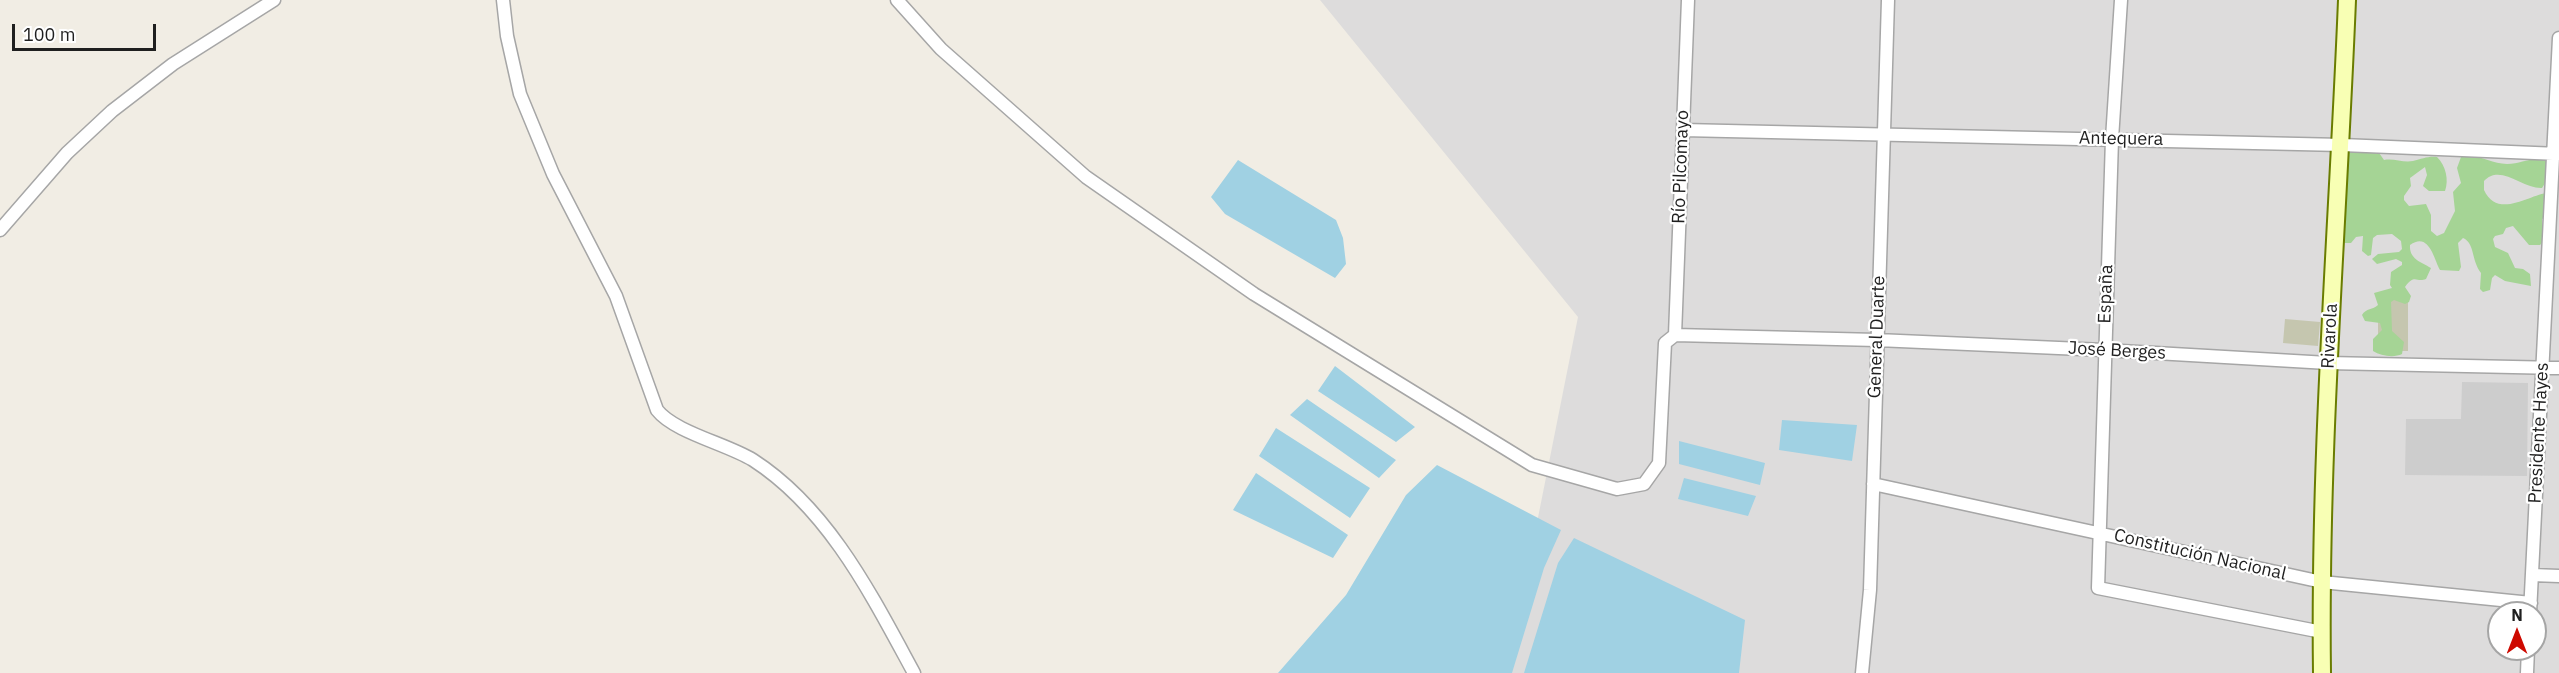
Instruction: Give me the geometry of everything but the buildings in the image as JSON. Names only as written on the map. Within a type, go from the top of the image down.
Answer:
[{"type":"street","points":[[0,230],[67,153],[112,111],[173,64],[274,0]]},
{"type":"street","points":[[503,0],[507,36],[520,94],[553,174],[616,296],[657,410],[662,417],[683,429],[718,442],[753,460],[809,509],[866,585],[914,673]]},
{"type":"street","points":[[897,0],[941,49],[1086,177],[1254,294],[1532,465],[1617,489],[1644,483],[1659,463],[1665,343],[1675,335]]},
{"type":"street","name":"Río Pilcomayo","points":[[1675,335],[1688,0]]},
{"type":"street","name":"General Duarte","points":[[1862,673],[1870,590],[1888,0]]},
{"type":"street","name":"España","points":[[2121,0],[2112,139],[2098,588],[2322,632]]},
{"type":"street","name":"Rivarola","points":[[2322,673],[2328,363],[2342,145],[2347,0]]},
{"type":"street","name":"Presidente Hayes","points":[[2530,601],[2542,367],[2557,154],[2559,38]]},
{"type":"street","name":"Antequera","points":[[1683,130],[2342,145],[2557,154]]},
{"type":"street","name":"José Berges","points":[[1675,335],[1877,340],[2328,363],[2559,368]]},
{"type":"street","name":"Constitución Nacional","points":[[1873,483],[2322,582],[2487,603]]},
{"type":"street","points":[[2532,575],[2559,576]]},
{"type":"shaded area","points":[[1320,0],[2559,0],[2559,673],[1507,673],[1578,317]]},
{"type":"shaded area","points":[[2378,296],[2408,296],[2408,351],[2378,351]]},
{"type":"shaded area","points":[[2285,319],[2320,322],[2318,346],[2283,343]]},
{"type":"shaded area","points":[[2462,382],[2528,383],[2527,476],[2405,475],[2406,419],[2461,419]]},
{"type":"green space","points":[[2377,150],[2384,160],[2409,161],[2437,157],[2443,165],[2447,182],[2445,191],[2429,191],[2423,186],[2427,175],[2425,167],[2410,178],[2411,186],[2404,196],[2409,206],[2426,204],[2431,215],[2431,231],[2437,236],[2444,233],[2455,211],[2453,192],[2461,183],[2457,168],[2461,157],[2473,156],[2507,164],[2538,159],[2548,162],[2549,177],[2542,188],[2497,175],[2490,176],[2484,181],[2484,190],[2490,199],[2498,203],[2516,203],[2549,193],[2557,204],[2553,214],[2542,219],[2543,242],[2540,245],[2529,245],[2513,226],[2506,228],[2503,234],[2493,239],[2495,247],[2508,253],[2515,268],[2523,269],[2530,274],[2531,286],[2505,281],[2495,275],[2492,278],[2490,290],[2483,292],[2480,289],[2481,273],[2467,240],[2463,238],[2458,243],[2461,267],[2459,271],[2440,270],[2430,248],[2422,241],[2410,245],[2411,254],[2431,268],[2426,279],[2413,279],[2405,287],[2411,296],[2409,302],[2405,304],[2394,300],[2391,302],[2392,331],[2404,342],[2402,354],[2395,356],[2373,351],[2373,339],[2382,330],[2380,323],[2365,321],[2362,315],[2365,311],[2378,305],[2374,293],[2392,288],[2390,285],[2391,272],[2402,265],[2402,262],[2396,259],[2377,264],[2372,259],[2378,254],[2399,252],[2402,249],[2401,241],[2392,234],[2377,235],[2373,238],[2371,255],[2368,256],[2362,251],[2363,236],[2356,237],[2351,243],[2339,243],[2345,151]]},
{"type":"water","points":[[1238,160],[1336,220],[1343,238],[1346,264],[1335,278],[1225,214],[1211,197]]},
{"type":"water","points":[[1335,366],[1415,427],[1396,442],[1318,391]]},
{"type":"water","points":[[1307,399],[1396,460],[1379,478],[1290,415]]},
{"type":"water","points":[[1782,420],[1857,425],[1852,461],[1779,450]]},
{"type":"water","points":[[1276,428],[1370,488],[1350,518],[1259,456]]},
{"type":"water","points":[[1679,441],[1765,463],[1760,485],[1679,464]]},
{"type":"water","points":[[1437,465],[1561,530],[1544,568],[1512,673],[1278,673],[1346,595],[1406,495]]},
{"type":"water","points":[[1256,473],[1348,535],[1333,558],[1233,510]]},
{"type":"water","points":[[1684,478],[1756,496],[1748,516],[1678,499]]},
{"type":"water","points":[[1574,538],[1745,620],[1739,673],[1524,673],[1558,563]]}]
